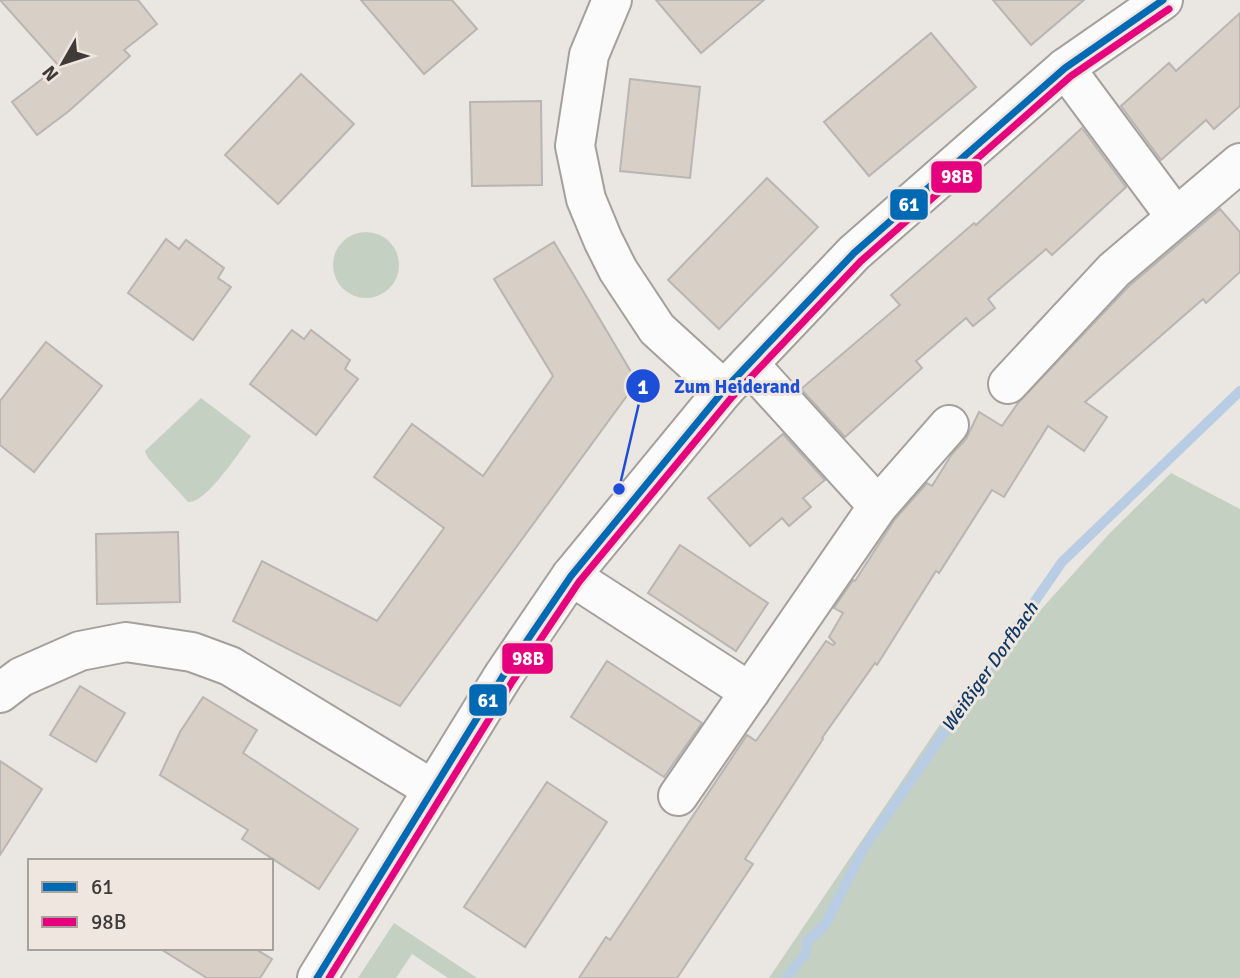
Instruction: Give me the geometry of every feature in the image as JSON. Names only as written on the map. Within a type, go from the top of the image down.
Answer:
[{"type":"street","points":[[612,0],[589,55],[575,145],[586,200],[618,270],[657,329],[737,377],[878,506]]},
{"type":"street","points":[[317,978],[503,676],[571,576],[737,377],[853,253],[1065,68],[1163,0]]},
{"type":"street","points":[[1065,68],[1175,216]]},
{"type":"street","points":[[1008,384],[1114,270],[1240,163]]},
{"type":"street","points":[[678,796],[878,506],[949,425]]},
{"type":"street","points":[[571,576],[750,692]]},
{"type":"street","points":[[0,693],[21,677],[80,651],[125,642],[192,652],[230,666],[432,789]]},
{"type":"green space","points":[[366,232],[389,242],[399,265],[389,288],[366,298],[343,288],[333,265],[343,242]]},
{"type":"green space","points":[[201,398],[251,436],[213,486],[204,495],[188,502],[148,458],[145,451]]},
{"type":"green space","points":[[1171,473],[1240,509],[1240,978],[769,978],[947,714],[1109,534]]},
{"type":"green space","points":[[394,923],[477,978],[448,978],[412,954],[396,978],[358,978]]},
{"type":"building","points":[[0,0],[138,0],[157,24],[124,50],[130,56],[69,111],[37,135],[12,102],[59,66]]},
{"type":"building","points":[[361,0],[452,0],[477,29],[424,74]]},
{"type":"building","points":[[656,0],[764,0],[701,53]]},
{"type":"building","points":[[993,0],[1084,0],[1031,45]]},
{"type":"building","points":[[1240,13],[1240,106],[1214,129],[1206,120],[1161,160],[1121,106],[1169,63],[1176,71]]},
{"type":"building","points":[[931,33],[976,87],[869,176],[824,122]]},
{"type":"building","points":[[301,74],[354,124],[278,204],[225,155]]},
{"type":"building","points":[[630,79],[700,87],[690,178],[620,171]]},
{"type":"building","points":[[541,101],[542,185],[472,186],[470,102]]},
{"type":"building","points":[[1082,128],[1126,187],[1052,255],[1046,249],[988,299],[995,308],[973,326],[966,318],[916,361],[922,368],[845,437],[801,389],[900,305],[891,295],[974,223],[976,225]]},
{"type":"building","points":[[767,178],[818,227],[719,329],[668,280]]},
{"type":"building","points":[[1220,209],[1240,232],[1240,272],[1206,303],[1203,299],[1085,402],[1107,417],[1084,451],[1048,426],[1004,497],[992,490],[939,573],[936,571],[877,665],[875,663],[822,738],[745,859],[753,864],[677,978],[579,978],[606,937],[610,940],[747,735],[756,741],[826,641],[833,645],[835,643],[829,637],[843,613],[834,608],[895,519],[927,483],[932,486],[952,454],[966,439],[979,412],[1002,426],[1018,403],[1129,286]]},
{"type":"building","points":[[166,239],[179,249],[186,240],[224,268],[218,278],[231,287],[193,340],[128,293]]},
{"type":"building","points":[[554,242],[637,382],[400,706],[233,621],[262,561],[377,621],[444,528],[374,477],[412,424],[483,476],[553,376],[494,279]]},
{"type":"building","points":[[292,330],[304,339],[311,330],[350,360],[345,369],[358,379],[316,435],[250,384]]},
{"type":"building","points":[[46,342],[102,386],[34,472],[0,445],[0,401]]},
{"type":"building","points":[[783,434],[825,480],[803,498],[811,507],[789,526],[782,518],[750,546],[708,498]]},
{"type":"building","points":[[178,532],[180,602],[97,604],[96,534]]},
{"type":"building","points":[[680,545],[768,603],[736,651],[648,593]]},
{"type":"building","points":[[607,661],[702,723],[664,777],[571,717]]},
{"type":"building","points":[[80,686],[125,713],[96,762],[50,735]]},
{"type":"building","points":[[203,697],[257,730],[243,753],[358,829],[319,889],[242,839],[248,830],[160,775],[180,732]]},
{"type":"building","points":[[0,761],[42,789],[0,855]]},
{"type":"building","points":[[547,782],[607,822],[525,947],[464,907]]},
{"type":"building","points":[[162,950],[257,950],[272,959],[260,978],[207,978]]},
{"type":"waterway","name":"Weißiger Dorfbach","points":[[786,978],[806,953],[807,942],[825,925],[862,851],[1062,562],[1240,391]]},
{"type":"transit line","name":"61","points":[[317,978],[503,676],[571,576],[724,390],[854,253],[1065,68],[1163,0]]},
{"type":"transit line","name":"98B","points":[[329,978],[512,682],[579,582],[732,397],[861,261],[1071,76],[1169,9]]},
{"type":"place","name":"Zum Heiderand","points":[[619,489]]}]
